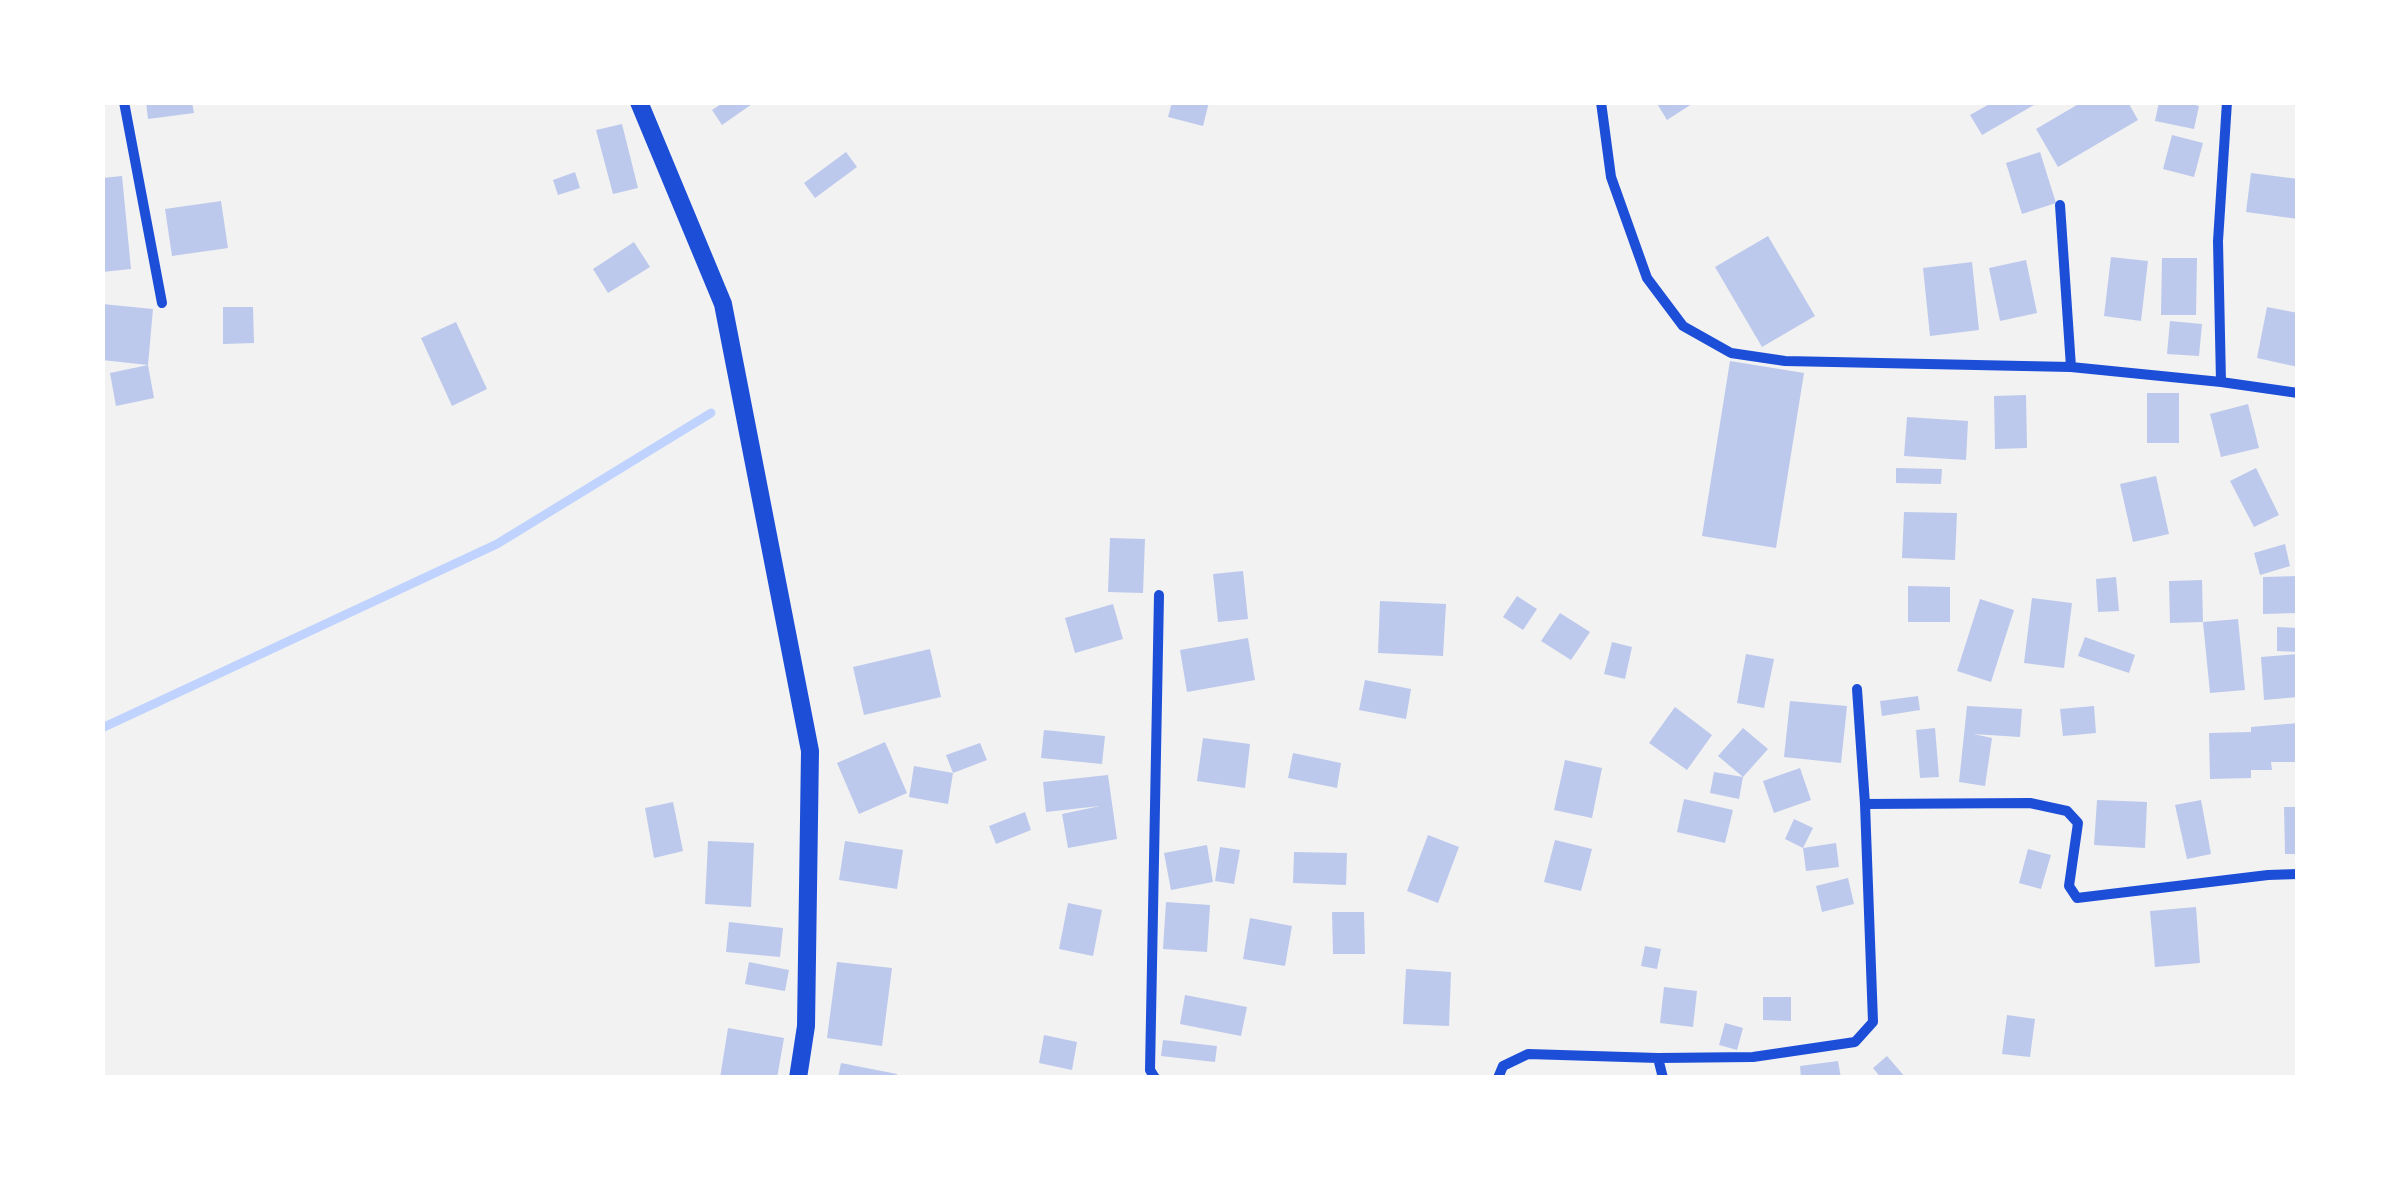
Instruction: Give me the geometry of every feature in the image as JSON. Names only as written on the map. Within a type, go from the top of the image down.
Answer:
[{"type":"street","points":[[124,102],[162,303]]},
{"type":"street","points":[[640,102],[722,304],[810,751],[806,1026],[798,1078]]},
{"type":"street","points":[[1601,102],[1611,177],[1646,278],[1683,326],[1731,353],[1785,361],[2071,367],[2298,393]]},
{"type":"street","points":[[2220,382],[2218,241],[2227,102]]},
{"type":"street","points":[[2060,205],[2071,367]]},
{"type":"street","points":[[1155,1078],[1150,1070],[1158,594]]},
{"type":"street","points":[[1498,1078],[1503,1066],[1528,1054],[1753,1057],[1855,1042],[1873,1022],[1857,688]]},
{"type":"street","points":[[1864,804],[2030,803],[2067,812],[2078,824],[2069,886],[2076,898],[2298,874]]},
{"type":"street","points":[[1658,1058],[1663,1078]]},
{"type":"building","points":[[146,102],[192,102],[194,113],[148,119]]},
{"type":"building","points":[[724,102],[755,102],[722,125],[712,110]]},
{"type":"building","points":[[1172,102],[1209,102],[1203,126],[1168,117]]},
{"type":"building","points":[[1656,102],[1695,102],[1667,120]]},
{"type":"building","points":[[1993,102],[2034,105],[1982,135],[1970,115]]},
{"type":"building","points":[[2082,102],[2128,102],[2138,120],[2058,167],[2036,129]]},
{"type":"building","points":[[2159,102],[2199,106],[2194,129],[2155,121]]},
{"type":"building","points":[[622,124],[638,188],[613,194],[596,130]]},
{"type":"building","points":[[2172,135],[2203,143],[2194,177],[2163,169]]},
{"type":"building","points":[[846,152],[857,167],[815,198],[804,183]]},
{"type":"building","points":[[2040,152],[2056,203],[2022,214],[2006,163]]},
{"type":"building","points":[[575,172],[580,188],[558,195],[553,180]]},
{"type":"building","points":[[2251,173],[2298,179],[2298,219],[2246,212]]},
{"type":"building","points":[[122,176],[131,269],[102,272],[102,178]]},
{"type":"building","points":[[221,201],[228,248],[172,256],[165,209]]},
{"type":"building","points":[[1768,236],[1815,316],[1762,347],[1715,267]]},
{"type":"building","points":[[634,242],[650,267],[608,293],[593,269]]},
{"type":"building","points":[[2111,257],[2148,261],[2141,321],[2104,316]]},
{"type":"building","points":[[2162,258],[2197,258],[2196,315],[2161,315]]},
{"type":"building","points":[[2026,260],[2037,313],[2000,321],[1989,268]]},
{"type":"building","points":[[1972,262],[1979,330],[1930,336],[1923,268]]},
{"type":"building","points":[[102,304],[153,309],[148,365],[102,360]]},
{"type":"building","points":[[223,307],[253,307],[254,343],[223,344]]},
{"type":"building","points":[[2267,307],[2298,313],[2298,367],[2257,358]]},
{"type":"building","points":[[2170,321],[2202,324],[2199,356],[2167,354]]},
{"type":"building","points":[[456,322],[487,389],[452,406],[421,338]]},
{"type":"building","points":[[1730,361],[1804,373],[1776,548],[1702,536]]},
{"type":"building","points":[[148,365],[154,398],[116,406],[110,373]]},
{"type":"building","points":[[2147,393],[2179,393],[2179,443],[2147,443]]},
{"type":"building","points":[[2026,395],[2027,448],[1995,449],[1994,396]]},
{"type":"building","points":[[2248,404],[2259,448],[2221,457],[2210,414]]},
{"type":"building","points":[[1907,417],[1968,421],[1966,460],[1904,456]]},
{"type":"building","points":[[1896,468],[1942,469],[1941,484],[1896,483]]},
{"type":"building","points":[[2256,468],[2279,515],[2254,527],[2230,481]]},
{"type":"building","points":[[2156,476],[2169,534],[2133,542],[2120,484]]},
{"type":"building","points":[[1904,512],[1957,513],[1955,560],[1902,558]]},
{"type":"building","points":[[1110,538],[1145,539],[1143,593],[1108,592]]},
{"type":"building","points":[[2285,544],[2290,566],[2260,575],[2254,553]]},
{"type":"building","points":[[1243,571],[1248,619],[1218,622],[1213,574]]},
{"type":"building","points":[[2298,576],[2298,613],[2263,614],[2263,577]]},
{"type":"building","points":[[2116,577],[2119,611],[2098,612],[2096,579]]},
{"type":"building","points":[[2202,580],[2203,622],[2170,623],[2169,581]]},
{"type":"building","points":[[1908,586],[1950,587],[1950,622],[1908,622]]},
{"type":"building","points":[[1517,596],[1537,609],[1523,630],[1503,617]]},
{"type":"building","points":[[2032,598],[2072,603],[2064,668],[2024,663]]},
{"type":"building","points":[[1980,599],[2014,610],[1991,682],[1957,671]]},
{"type":"building","points":[[1380,601],[1446,604],[1443,656],[1378,653]]},
{"type":"building","points":[[1113,604],[1123,639],[1075,653],[1065,618]]},
{"type":"building","points":[[1560,613],[1590,632],[1571,660],[1541,641]]},
{"type":"building","points":[[2238,619],[2245,690],[2210,693],[2203,622]]},
{"type":"building","points":[[2277,627],[2298,628],[2298,652],[2277,651]]},
{"type":"building","points":[[2085,637],[2135,655],[2129,673],[2078,656]]},
{"type":"building","points":[[1248,638],[1255,680],[1187,692],[1180,650]]},
{"type":"building","points":[[1612,642],[1632,647],[1625,679],[1604,674]]},
{"type":"building","points":[[930,649],[941,697],[864,715],[853,667]]},
{"type":"building","points":[[1746,654],[1774,659],[1764,708],[1737,703]]},
{"type":"building","points":[[2298,654],[2298,697],[2264,700],[2261,657]]},
{"type":"building","points":[[1365,680],[1411,689],[1406,719],[1359,710]]},
{"type":"building","points":[[1918,696],[1920,710],[1882,716],[1880,701]]},
{"type":"building","points":[[1790,701],[1847,706],[1841,763],[1784,757]]},
{"type":"building","points":[[1967,706],[2022,709],[2020,737],[1973,734],[1992,738],[1985,786],[1959,782]]},
{"type":"building","points":[[2094,706],[2096,733],[2063,736],[2060,709]]},
{"type":"building","points":[[1675,707],[1712,735],[1687,770],[1649,743]]},
{"type":"building","points":[[2298,723],[2298,762],[2271,762],[2272,770],[2251,770],[2251,778],[2210,779],[2209,733],[2251,732],[2251,727]]},
{"type":"building","points":[[1743,728],[1768,749],[1743,777],[1718,756]]},
{"type":"building","points":[[1935,728],[1939,777],[1920,778],[1916,730]]},
{"type":"building","points":[[1044,730],[1105,736],[1102,764],[1041,758]]},
{"type":"building","points":[[1203,738],[1250,744],[1245,788],[1197,781]]},
{"type":"building","points":[[885,742],[907,793],[859,814],[837,763]]},
{"type":"building","points":[[980,743],[987,760],[953,773],[946,755]]},
{"type":"building","points":[[1293,753],[1341,763],[1337,788],[1288,778]]},
{"type":"building","points":[[1565,760],[1602,768],[1592,818],[1554,810]]},
{"type":"building","points":[[914,766],[953,773],[948,804],[909,797]]},
{"type":"building","points":[[1800,768],[1811,800],[1774,813],[1763,781]]},
{"type":"building","points":[[1714,772],[1743,777],[1739,799],[1710,793]]},
{"type":"building","points":[[1108,775],[1117,839],[1068,848],[1062,814],[1100,806],[1046,812],[1043,782]]},
{"type":"building","points":[[1684,799],[1733,810],[1725,843],[1677,832]]},
{"type":"building","points":[[2097,800],[2147,802],[2145,848],[2094,845]]},
{"type":"building","points":[[2201,800],[2211,854],[2187,859],[2175,805]]},
{"type":"building","points":[[673,802],[683,851],[654,858],[645,808]]},
{"type":"building","points":[[2284,807],[2298,807],[2298,854],[2285,854]]},
{"type":"building","points":[[1025,812],[1031,830],[996,844],[989,826]]},
{"type":"building","points":[[1794,819],[1813,828],[1803,848],[1785,839]]},
{"type":"building","points":[[1428,835],[1459,847],[1438,903],[1407,891]]},
{"type":"building","points":[[1555,840],[1592,849],[1581,891],[1544,882]]},
{"type":"building","points":[[708,841],[754,843],[751,907],[705,904]]},
{"type":"building","points":[[845,841],[903,850],[897,889],[839,880]]},
{"type":"building","points":[[1836,843],[1839,867],[1806,871],[1803,848]]},
{"type":"building","points":[[1207,845],[1213,882],[1171,890],[1164,853]]},
{"type":"building","points":[[1220,847],[1240,850],[1234,884],[1215,881]]},
{"type":"building","points":[[2028,849],[2051,855],[2041,889],[2019,883]]},
{"type":"building","points":[[1294,852],[1347,853],[1346,885],[1293,883]]},
{"type":"building","points":[[1848,878],[1854,904],[1822,912],[1816,886]]},
{"type":"building","points":[[1166,902],[1210,905],[1207,952],[1163,949]]},
{"type":"building","points":[[1068,903],[1102,910],[1093,956],[1059,949]]},
{"type":"building","points":[[2196,907],[2200,963],[2155,967],[2150,911]]},
{"type":"building","points":[[1332,912],[1364,912],[1365,954],[1333,954]]},
{"type":"building","points":[[1250,918],[1292,926],[1285,966],[1243,959]]},
{"type":"building","points":[[729,922],[783,928],[780,957],[726,952]]},
{"type":"building","points":[[1645,946],[1661,949],[1657,969],[1641,966]]},
{"type":"building","points":[[749,962],[789,970],[785,991],[745,984]]},
{"type":"building","points":[[837,962],[892,968],[882,1046],[827,1038]]},
{"type":"building","points":[[1406,969],[1451,972],[1449,1026],[1403,1024]]},
{"type":"building","points":[[1664,987],[1697,991],[1693,1027],[1660,1023]]},
{"type":"building","points":[[1185,995],[1247,1007],[1241,1036],[1180,1024]]},
{"type":"building","points":[[1763,997],[1791,997],[1791,1021],[1763,1020]]},
{"type":"building","points":[[2007,1015],[2035,1019],[2030,1057],[2002,1054]]},
{"type":"building","points":[[1725,1023],[1743,1028],[1737,1050],[1719,1045]]},
{"type":"building","points":[[728,1028],[784,1038],[777,1078],[720,1078]]},
{"type":"building","points":[[1044,1035],[1077,1042],[1072,1070],[1039,1063]]},
{"type":"building","points":[[1163,1040],[1217,1046],[1215,1062],[1161,1056]]},
{"type":"building","points":[[1887,1056],[1906,1078],[1881,1078],[1873,1068]]},
{"type":"building","points":[[1838,1061],[1841,1078],[1801,1078],[1800,1066]]},
{"type":"building","points":[[841,1063],[897,1074],[896,1078],[838,1078]]},
{"type":"waterway","points":[[102,728],[497,544],[711,413]]}]
